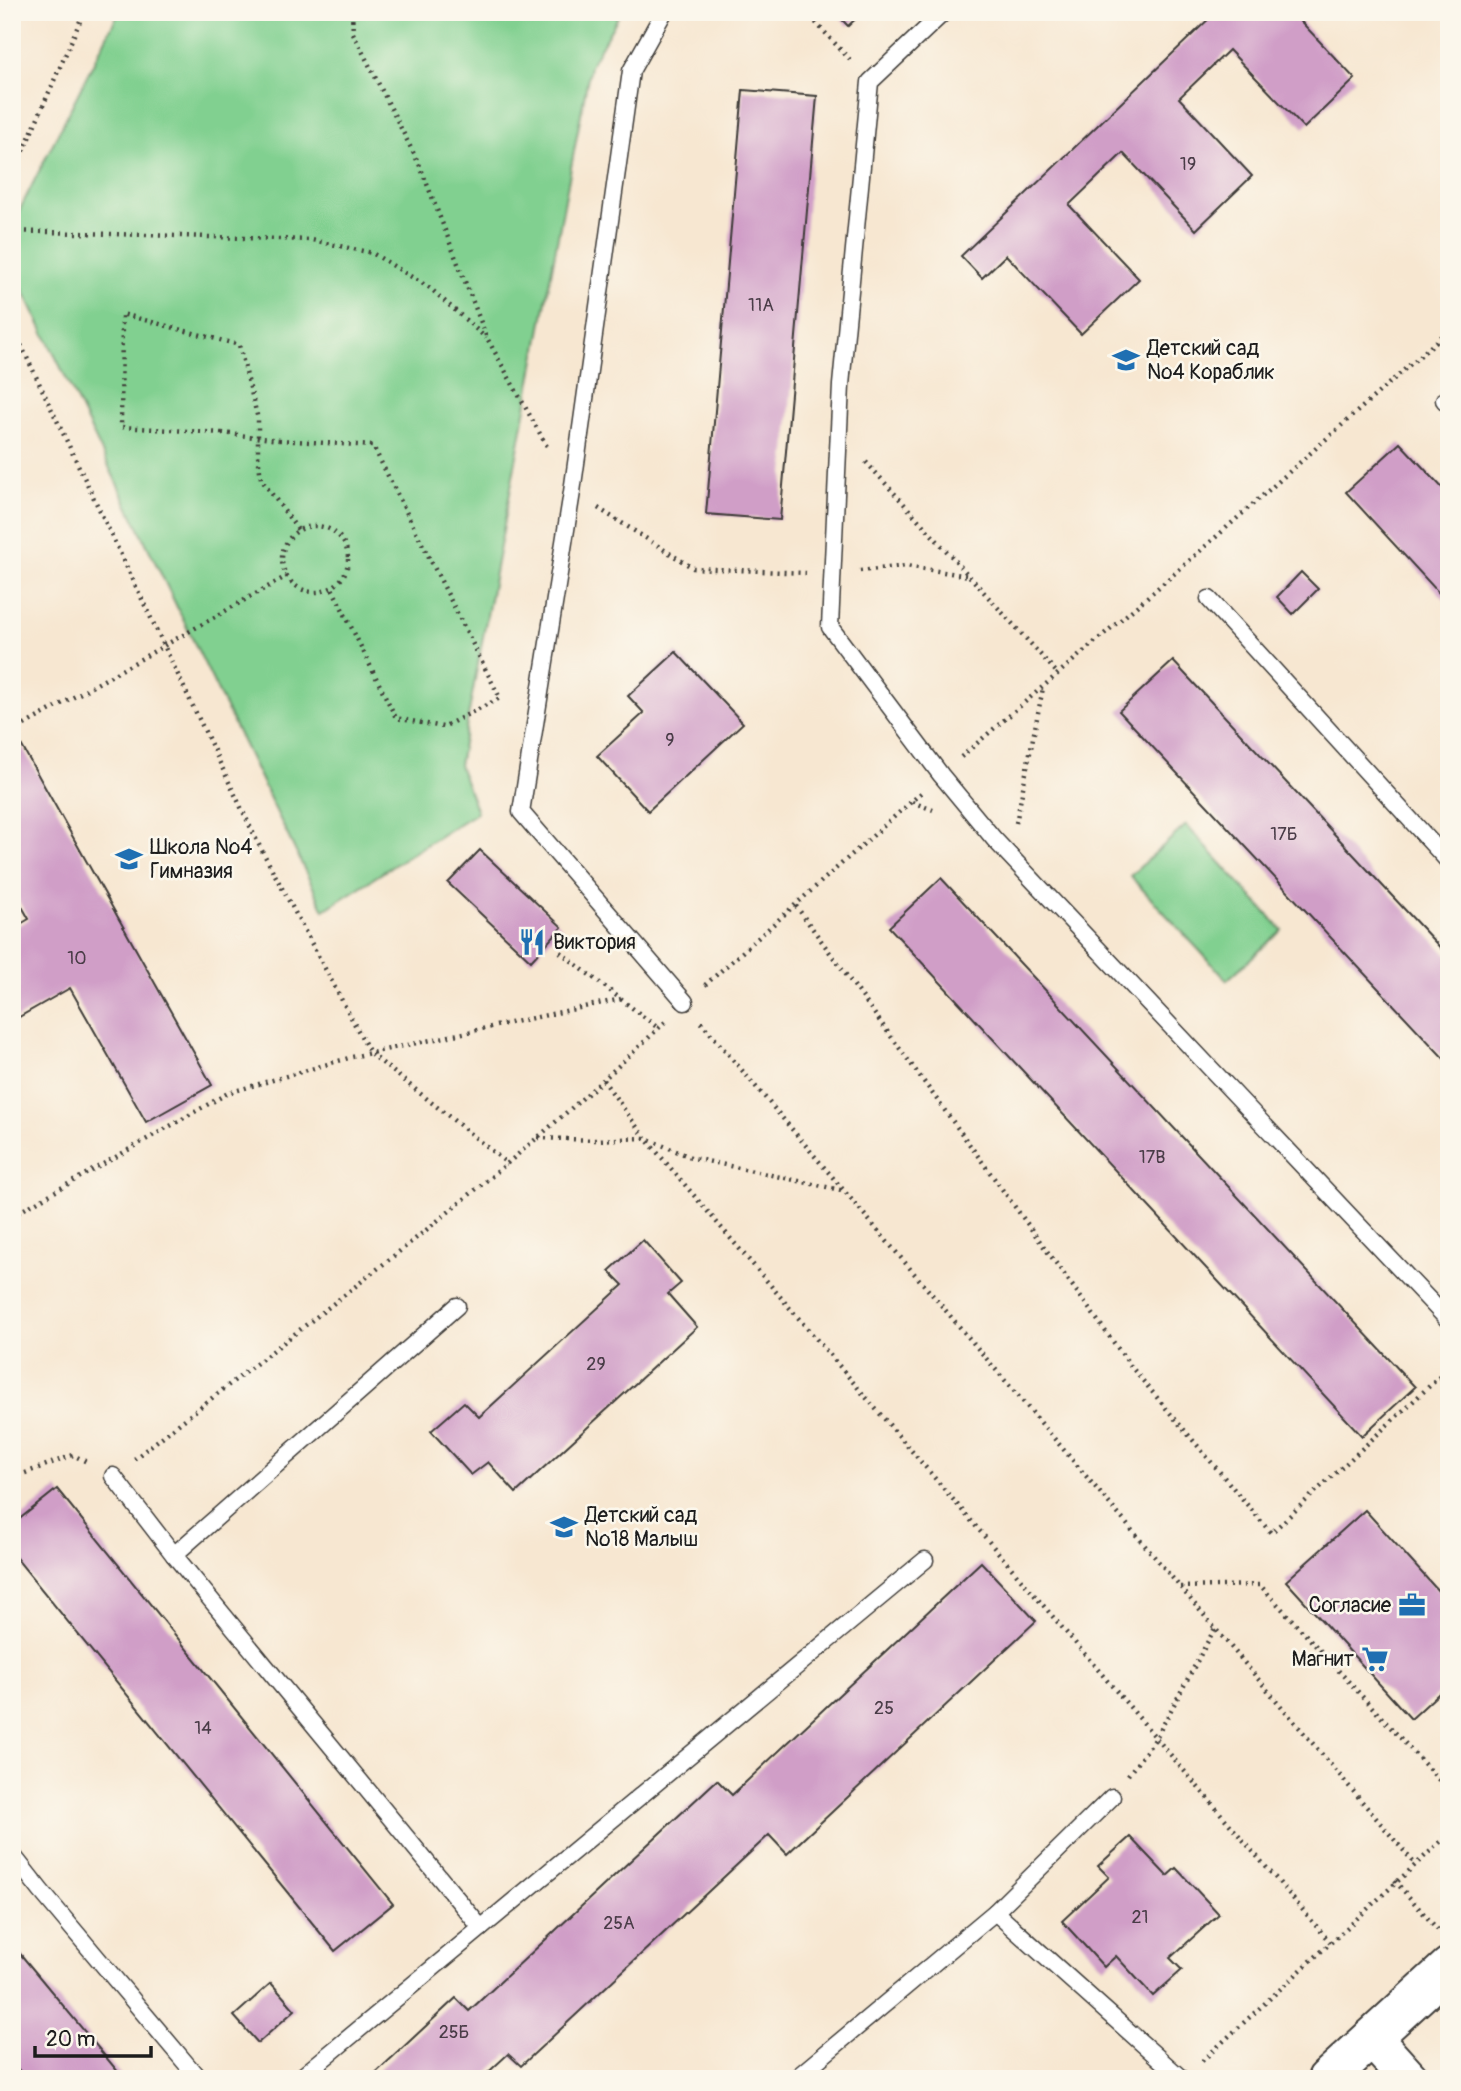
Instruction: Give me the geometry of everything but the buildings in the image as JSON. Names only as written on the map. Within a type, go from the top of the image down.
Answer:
[{"type":"street","points":[[1327,2079],[1372,2038],[1444,1950]]},
{"type":"street","points":[[1372,2038],[1409,2079]]},
{"type":"lane","points":[[664,12],[631,71],[572,492],[520,812],[685,1002]]},
{"type":"lane","points":[[944,12],[870,82],[842,372],[830,627],[941,775],[1009,855],[1449,1321]]},
{"type":"lane","points":[[1209,599],[1449,862]]},
{"type":"lane","points":[[174,1555],[457,1306]]},
{"type":"lane","points":[[113,1476],[174,1555],[481,1928]]},
{"type":"lane","points":[[299,2079],[925,1560]]},
{"type":"lane","points":[[795,2079],[995,1912],[1112,1797]]},
{"type":"lane","points":[[12,1854],[199,2079]]},
{"type":"lane","points":[[995,1912],[1187,2074]]},
{"type":"path","points":[[12,177],[84,12]]},
{"type":"path","points":[[352,12],[353,33],[420,166],[487,338],[572,492],[693,568],[832,575],[906,566],[969,576]]},
{"type":"path","points":[[806,12],[870,82]]},
{"type":"path","points":[[12,231],[312,240],[372,253],[430,288],[487,338]]},
{"type":"path","points":[[298,530],[261,479],[258,455],[258,419],[239,345],[122,314],[121,426],[222,433],[279,440],[373,446],[500,698],[443,727],[396,718],[332,587]]},
{"type":"path","points":[[12,326],[258,843],[370,1053],[508,1164]]},
{"type":"path","points":[[12,1478],[73,1455],[113,1476],[508,1164],[603,1080],[685,1002],[941,775],[1181,568],[1449,330]]},
{"type":"path","points":[[839,432],[1058,674]]},
{"type":"path","points":[[323,526],[335,532],[344,542],[348,567],[342,579],[332,587],[320,592],[307,592],[295,586],[287,576],[282,564],[283,551],[288,539],[298,530],[323,526]]},
{"type":"path","points":[[12,732],[287,576]]},
{"type":"path","points":[[1009,855],[1043,688]]},
{"type":"path","points":[[796,906],[1133,1369],[1270,1533],[1449,1368]]},
{"type":"path","points":[[560,952],[658,1028]]},
{"type":"path","points":[[12,1216],[228,1093],[370,1053],[621,999]]},
{"type":"path","points":[[685,1002],[1415,1864]]},
{"type":"path","points":[[603,1080],[645,1138],[1330,1942]]},
{"type":"path","points":[[537,1138],[645,1138],[693,1158],[845,1191]]},
{"type":"path","points":[[1180,1587],[1260,1585],[1449,1791]]},
{"type":"path","points":[[1112,1797],[1156,1738],[1215,1628]]},
{"type":"path","points":[[1187,2074],[1449,1833]]},
{"type":"path","points":[[1395,1881],[1444,1950]]},
{"type":"green space","points":[[119,12],[621,12],[590,66],[459,765],[477,812],[324,910],[12,267],[12,225]]},
{"type":"green space","points":[[1186,825],[1282,930],[1227,980],[1130,876]]},
{"type":"place","name":"Детский сад №4 Кораблик","points":[[1126,360]]},
{"type":"place","name":"Школа №4 Гимназия","points":[[129,859]]},
{"type":"place","name":"Виктория","points":[[532,942]]},
{"type":"place","name":"Детский сад №18 Малыш","points":[[564,1527]]},
{"type":"place","name":"Согласие","points":[[1412,1605]]},
{"type":"place","name":"Магнит","points":[[1375,1659]]}]
